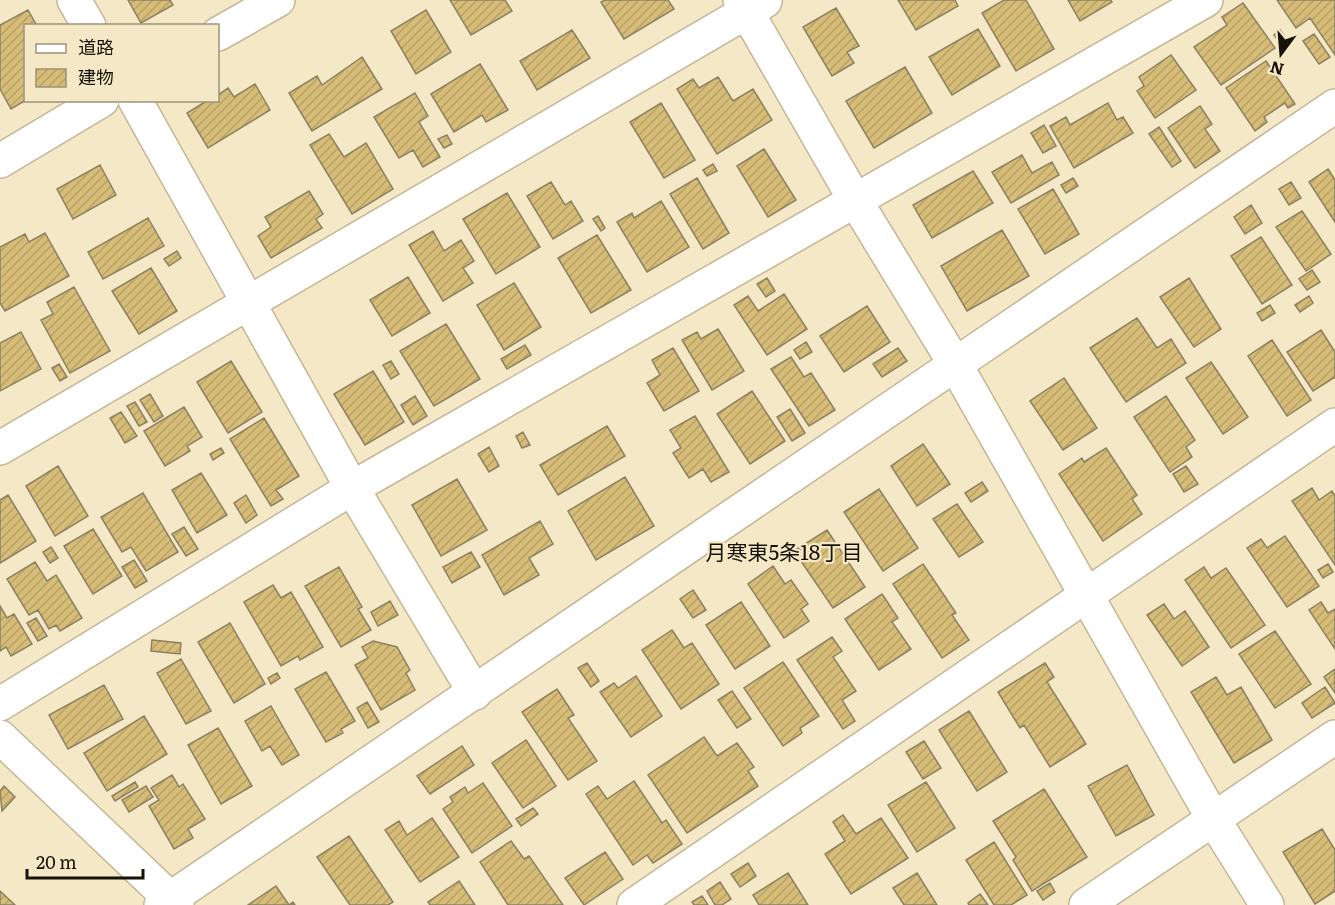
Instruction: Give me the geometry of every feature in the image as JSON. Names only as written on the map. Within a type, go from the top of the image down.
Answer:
[{"type":"street","points":[[74,0],[88,24]]},
{"type":"street","points":[[219,33],[278,0]]},
{"type":"street","points":[[0,704],[352,488],[1206,0]]},
{"type":"street","points":[[0,448],[249,303],[751,4],[855,200],[955,364],[1214,820],[1267,905]]},
{"type":"street","points":[[0,161],[99,102]]},
{"type":"street","points":[[136,102],[352,488],[475,693]]},
{"type":"street","points":[[0,737],[169,903],[1335,106]]},
{"type":"street","points":[[644,902],[1335,425]]},
{"type":"street","points":[[1086,905],[1335,738]]},
{"type":"building","points":[[128,0],[170,0],[173,5],[141,23]]},
{"type":"building","points":[[450,0],[505,0],[512,11],[471,35]]},
{"type":"building","points":[[605,0],[668,0],[674,9],[624,39],[601,2]]},
{"type":"building","points":[[898,0],[955,0],[958,6],[916,30]]},
{"type":"building","points":[[1004,0],[1026,0],[1054,49],[1016,71],[982,13]]},
{"type":"building","points":[[1068,0],[1111,0],[1112,2],[1080,21]]},
{"type":"building","points":[[1277,0],[1335,0],[1335,55],[1310,18],[1296,28]]},
{"type":"building","points":[[1243,3],[1275,48],[1221,85],[1194,47],[1227,25],[1222,17]]},
{"type":"building","points":[[836,8],[859,46],[847,52],[854,63],[832,76],[803,27]]},
{"type":"building","points":[[28,10],[36,24],[24,24],[24,101],[11,109],[0,89],[0,25]]},
{"type":"building","points":[[426,10],[451,52],[416,74],[391,31]]},
{"type":"building","points":[[978,29],[1000,66],[952,95],[929,57]]},
{"type":"building","points":[[572,30],[590,58],[537,90],[520,61]]},
{"type":"building","points":[[1280,30],[1287,40],[1281,45],[1274,35]]},
{"type":"building","points":[[1314,34],[1330,57],[1319,64],[1303,41]]},
{"type":"building","points":[[1171,55],[1196,90],[1155,118],[1137,91],[1144,86],[1139,77]]},
{"type":"building","points":[[362,57],[382,89],[312,131],[289,93],[317,76],[322,85]]},
{"type":"building","points":[[1266,61],[1295,104],[1288,108],[1285,103],[1264,117],[1267,122],[1255,131],[1226,88]]},
{"type":"building","points":[[480,64],[508,110],[486,122],[482,115],[454,132],[431,94]]},
{"type":"building","points":[[905,67],[932,113],[874,148],[846,101]]},
{"type":"building","points":[[718,77],[733,101],[753,89],[772,120],[717,154],[677,89],[693,79],[699,88]]},
{"type":"building","points":[[255,84],[270,110],[208,148],[187,113],[205,102],[219,102],[219,94],[228,88],[234,97]]},
{"type":"building","points":[[415,93],[428,116],[419,122],[440,157],[423,167],[413,150],[399,158],[374,117]]},
{"type":"building","points":[[661,103],[695,160],[664,178],[630,122]]},
{"type":"building","points":[[1108,103],[1117,120],[1123,117],[1133,133],[1074,168],[1050,126],[1066,117],[1070,125]]},
{"type":"building","points":[[1200,106],[1212,124],[1205,129],[1220,151],[1195,168],[1168,128]]},
{"type":"building","points":[[1044,125],[1056,146],[1043,153],[1031,133]]},
{"type":"building","points":[[1159,127],[1181,161],[1172,167],[1149,134]]},
{"type":"building","points":[[329,134],[344,157],[366,143],[393,189],[352,214],[310,145]]},
{"type":"building","points":[[447,135],[452,144],[444,148],[438,139]]},
{"type":"building","points":[[764,149],[796,200],[768,217],[737,166]]},
{"type":"building","points":[[1022,155],[1032,173],[1052,162],[1059,175],[1011,203],[992,172]]},
{"type":"building","points":[[713,164],[717,171],[707,176],[703,170]]},
{"type":"building","points":[[100,165],[116,195],[73,219],[57,189]]},
{"type":"building","points":[[1328,169],[1335,180],[1335,222],[1309,182]]},
{"type":"building","points":[[973,171],[993,203],[932,238],[913,205]]},
{"type":"building","points":[[697,178],[729,233],[703,249],[670,194]]},
{"type":"building","points":[[1073,178],[1078,186],[1066,193],[1061,185]]},
{"type":"building","points":[[551,182],[565,205],[571,201],[583,221],[553,239],[527,196]]},
{"type":"building","points":[[1291,182],[1301,198],[1289,205],[1279,189]]},
{"type":"building","points":[[1053,189],[1079,234],[1045,254],[1018,209]]},
{"type":"building","points":[[309,191],[323,214],[316,219],[322,228],[271,258],[258,236],[271,227],[265,217]]},
{"type":"building","points":[[507,193],[540,247],[496,274],[463,219]]},
{"type":"building","points":[[661,201],[689,247],[647,272],[617,222],[632,213],[634,218]]},
{"type":"building","points":[[1251,205],[1262,223],[1245,234],[1234,217]]},
{"type":"building","points":[[1302,211],[1331,254],[1306,271],[1276,227]]},
{"type":"building","points":[[598,216],[605,228],[601,231],[593,219]]},
{"type":"building","points":[[148,218],[164,246],[103,279],[88,252]]},
{"type":"building","points":[[1002,230],[1029,276],[967,311],[941,266]]},
{"type":"building","points":[[433,231],[444,251],[461,240],[474,261],[463,268],[473,283],[443,301],[409,245]]},
{"type":"building","points":[[45,233],[69,276],[5,311],[0,303],[0,247],[25,234],[29,242]]},
{"type":"building","points":[[597,235],[631,290],[591,313],[558,258]]},
{"type":"building","points":[[1261,237],[1292,285],[1262,304],[1231,256]]},
{"type":"building","points":[[177,251],[181,258],[169,266],[164,259]]},
{"type":"building","points":[[151,268],[177,311],[139,334],[112,291]]},
{"type":"building","points":[[1312,270],[1320,282],[1307,290],[1299,279]]},
{"type":"building","points":[[408,277],[430,313],[392,336],[370,300]]},
{"type":"building","points":[[767,278],[775,291],[766,297],[757,284]]},
{"type":"building","points":[[1189,278],[1221,329],[1194,347],[1160,297]]},
{"type":"building","points":[[514,283],[541,327],[504,350],[477,305]]},
{"type":"building","points":[[74,287],[110,351],[70,373],[41,320],[53,314],[47,302]]},
{"type":"building","points":[[784,294],[807,329],[767,355],[734,305],[748,296],[758,311]]},
{"type":"building","points":[[1309,296],[1313,303],[1300,312],[1295,305]]},
{"type":"building","points":[[1270,305],[1275,313],[1262,321],[1257,313]]},
{"type":"building","points":[[867,306],[890,342],[844,372],[820,336]]},
{"type":"building","points":[[1137,318],[1157,348],[1171,339],[1186,363],[1126,402],[1090,348]]},
{"type":"building","points":[[446,324],[480,379],[434,406],[400,351]]},
{"type":"building","points":[[718,329],[744,371],[712,390],[682,340],[697,332],[701,339]]},
{"type":"building","points":[[1321,330],[1335,352],[1335,377],[1313,391],[1287,352]]},
{"type":"building","points":[[21,332],[41,369],[0,391],[0,343]]},
{"type":"building","points":[[1272,340],[1311,400],[1287,416],[1248,356]]},
{"type":"building","points":[[806,342],[812,352],[800,359],[794,350]]},
{"type":"building","points":[[525,345],[531,355],[507,369],[501,359]]},
{"type":"building","points":[[673,348],[699,391],[664,411],[647,383],[660,375],[652,360]]},
{"type":"building","points":[[898,348],[907,361],[882,377],[873,364]]},
{"type":"building","points":[[791,357],[804,377],[811,373],[835,410],[809,426],[771,369]]},
{"type":"building","points":[[231,361],[262,412],[228,433],[197,382]]},
{"type":"building","points":[[391,361],[399,374],[391,379],[383,365]]},
{"type":"building","points":[[1211,362],[1248,417],[1223,434],[1186,378]]},
{"type":"building","points":[[59,364],[67,377],[60,381],[52,368]]},
{"type":"building","points":[[373,371],[404,422],[365,445],[334,394]]},
{"type":"building","points":[[1064,378],[1097,428],[1063,450],[1030,401]]},
{"type":"building","points":[[752,391],[785,441],[750,464],[717,414]]},
{"type":"building","points":[[150,394],[163,416],[154,422],[140,400]]},
{"type":"building","points":[[415,396],[427,416],[413,425],[401,405]]},
{"type":"building","points":[[1166,396],[1195,440],[1186,447],[1192,457],[1170,472],[1134,417]]},
{"type":"building","points":[[135,402],[147,422],[139,426],[127,406]]},
{"type":"building","points":[[184,407],[202,437],[187,446],[190,451],[165,466],[144,431]]},
{"type":"building","points":[[790,409],[805,433],[792,441],[777,417]]},
{"type":"building","points":[[121,412],[137,436],[125,443],[110,418]]},
{"type":"building","points":[[695,416],[729,472],[711,482],[703,469],[689,478],[673,453],[681,448],[670,430]]},
{"type":"building","points":[[264,418],[299,476],[276,490],[283,499],[271,506],[230,439]]},
{"type":"building","points":[[607,426],[625,456],[558,495],[540,465]]},
{"type":"building","points":[[523,432],[530,445],[522,448],[516,436]]},
{"type":"building","points":[[923,444],[950,484],[917,506],[891,466]]},
{"type":"building","points":[[489,447],[499,466],[489,472],[478,454]]},
{"type":"building","points":[[221,448],[224,453],[213,460],[210,454]]},
{"type":"building","points":[[1106,448],[1137,495],[1132,499],[1142,514],[1103,541],[1059,474],[1082,458],[1084,462]]},
{"type":"building","points":[[58,466],[88,516],[55,536],[26,486]]},
{"type":"building","points":[[1186,466],[1198,484],[1184,492],[1173,474]]},
{"type":"building","points":[[201,473],[227,515],[197,533],[172,490]]},
{"type":"building","points":[[625,477],[654,526],[596,560],[568,511]]},
{"type":"building","points":[[457,479],[487,530],[441,556],[412,505]]},
{"type":"building","points":[[982,482],[988,491],[971,502],[965,493]]},
{"type":"building","points":[[1312,488],[1319,500],[1332,491],[1335,496],[1335,565],[1292,501]]},
{"type":"building","points":[[879,489],[918,548],[883,571],[844,512]]},
{"type":"building","points":[[143,493],[178,552],[146,571],[131,547],[122,552],[101,517]]},
{"type":"building","points":[[8,495],[36,541],[0,563],[0,500]]},
{"type":"building","points":[[246,495],[257,515],[246,523],[234,503]]},
{"type":"building","points":[[957,504],[983,542],[959,557],[933,519]]},
{"type":"building","points":[[540,521],[553,544],[529,558],[539,575],[504,595],[482,555]]},
{"type":"building","points":[[184,527],[198,549],[186,556],[172,534]]},
{"type":"building","points":[[93,529],[122,576],[93,594],[64,546]]},
{"type":"building","points":[[827,530],[865,587],[833,608],[794,551]]},
{"type":"building","points":[[1285,536],[1319,586],[1287,607],[1247,548],[1261,539],[1267,548]]},
{"type":"building","points":[[51,547],[58,558],[50,563],[43,552]]},
{"type":"building","points":[[471,552],[480,567],[452,583],[443,567]]},
{"type":"building","points":[[134,560],[147,581],[135,588],[122,567]]},
{"type":"building","points":[[35,562],[47,581],[56,575],[82,618],[60,631],[56,625],[49,629],[38,610],[29,615],[7,579]]},
{"type":"building","points":[[923,564],[956,613],[952,615],[969,640],[942,658],[893,584]]},
{"type":"building","points":[[1328,564],[1333,572],[1323,578],[1318,570]]},
{"type":"building","points":[[773,566],[785,584],[791,580],[808,604],[801,609],[809,621],[784,638],[748,584]]},
{"type":"building","points":[[339,567],[362,607],[358,609],[371,630],[341,647],[305,586]]},
{"type":"building","points":[[1204,567],[1211,578],[1226,568],[1265,625],[1231,648],[1185,580]]},
{"type":"building","points":[[273,585],[281,598],[291,592],[323,647],[300,660],[298,656],[281,666],[244,602]]},
{"type":"building","points":[[693,590],[706,610],[693,618],[680,599]]},
{"type":"building","points":[[882,594],[898,618],[892,622],[911,649],[879,670],[845,619]]},
{"type":"building","points":[[390,601],[398,615],[378,626],[371,612]]},
{"type":"building","points":[[741,602],[770,646],[735,669],[706,625]]},
{"type":"building","points":[[1321,602],[1328,613],[1335,609],[1335,649],[1309,610]]},
{"type":"building","points":[[1164,604],[1174,619],[1185,611],[1209,647],[1182,666],[1147,615]]},
{"type":"building","points":[[0,606],[7,618],[14,614],[32,644],[11,656],[6,647],[0,651]]},
{"type":"building","points":[[36,618],[47,636],[38,641],[27,623]]},
{"type":"building","points":[[230,623],[265,684],[234,703],[198,642]]},
{"type":"building","points":[[672,630],[684,648],[692,643],[719,684],[681,709],[642,650]]},
{"type":"building","points":[[1275,631],[1311,684],[1275,708],[1239,654]]},
{"type":"building","points":[[832,637],[842,651],[833,657],[856,691],[842,700],[855,721],[843,729],[797,660]]},
{"type":"building","points":[[152,640],[181,643],[180,654],[151,651]]},
{"type":"building","points":[[373,641],[397,647],[410,670],[406,673],[415,690],[381,710],[355,665],[368,658],[362,647]]},
{"type":"building","points":[[181,659],[211,711],[186,724],[157,673]]},
{"type":"building","points":[[783,662],[819,716],[800,728],[802,733],[783,746],[744,688]]},
{"type":"building","points":[[587,663],[599,681],[591,687],[578,668]]},
{"type":"building","points":[[1045,663],[1054,677],[1047,682],[1086,744],[1050,767],[1024,725],[1020,728],[998,692]]},
{"type":"building","points":[[1335,669],[1335,693],[1324,677]]},
{"type":"building","points":[[326,672],[355,721],[341,729],[343,733],[326,742],[295,689]]},
{"type":"building","points":[[277,673],[280,678],[271,684],[268,678]]},
{"type":"building","points":[[636,676],[662,716],[631,737],[600,692],[614,683],[618,688]]},
{"type":"building","points":[[1216,677],[1227,695],[1241,687],[1272,740],[1234,763],[1191,692]]},
{"type":"building","points":[[104,685],[123,719],[68,749],[49,715]]},
{"type":"building","points":[[1325,687],[1335,703],[1312,718],[1302,703]]},
{"type":"building","points":[[557,689],[574,715],[568,718],[597,761],[568,780],[522,712]]},
{"type":"building","points":[[732,691],[751,719],[737,728],[718,700]]},
{"type":"building","points":[[367,702],[379,722],[368,728],[357,708]]},
{"type":"building","points":[[271,706],[299,755],[282,765],[270,746],[262,751],[245,721]]},
{"type":"building","points":[[969,711],[1007,772],[977,791],[939,730]]},
{"type":"building","points":[[144,716],[167,754],[107,791],[84,753]]},
{"type":"building","points":[[218,728],[252,786],[221,804],[188,745]]},
{"type":"building","points":[[704,737],[717,756],[737,743],[754,767],[748,771],[758,786],[687,833],[648,775]]},
{"type":"building","points":[[526,740],[556,786],[523,808],[492,763]]},
{"type":"building","points":[[924,741],[941,768],[923,779],[906,752]]},
{"type":"building","points":[[462,746],[474,765],[430,794],[417,776]]},
{"type":"building","points":[[1127,765],[1154,815],[1116,836],[1088,786]]},
{"type":"building","points":[[172,775],[179,787],[183,784],[205,819],[188,829],[193,838],[174,849],[149,806],[159,800],[151,788]]},
{"type":"building","points":[[634,781],[662,823],[666,820],[682,844],[653,863],[647,855],[633,865],[586,794],[598,786],[607,799]]},
{"type":"building","points":[[135,782],[138,787],[115,801],[112,796]]},
{"type":"building","points":[[926,782],[955,828],[917,852],[888,805]]},
{"type":"building","points":[[483,783],[512,826],[472,853],[443,809],[453,802],[450,797],[465,787],[468,793]]},
{"type":"building","points":[[4,786],[15,797],[2,811],[0,791]]},
{"type":"building","points":[[146,786],[153,797],[129,812],[122,800]]},
{"type":"building","points":[[1044,789],[1087,857],[1032,891],[1013,860],[1016,857],[993,821]]},
{"type":"building","points":[[533,808],[538,814],[521,826],[516,819]]},
{"type":"building","points":[[843,815],[856,834],[881,818],[908,858],[851,894],[825,854],[845,841],[833,822]]},
{"type":"building","points":[[432,818],[459,857],[420,882],[385,830],[399,821],[407,835]]},
{"type":"building","points":[[1322,829],[1335,850],[1335,891],[1315,904],[1283,852]]},
{"type":"building","points":[[349,836],[393,902],[388,905],[350,905],[317,857]]},
{"type":"building","points":[[511,841],[524,859],[529,856],[563,905],[508,905],[480,862]]},
{"type":"building","points":[[994,842],[1027,895],[1011,905],[994,905],[966,860]]},
{"type":"building","points":[[605,852],[623,879],[584,905],[565,878]]},
{"type":"building","points":[[748,863],[756,876],[740,887],[731,874]]},
{"type":"building","points":[[788,873],[808,905],[759,905],[753,895]]},
{"type":"building","points":[[917,873],[937,905],[904,905],[893,888]]},
{"type":"building","points":[[459,881],[475,905],[430,905],[428,902]]},
{"type":"building","points":[[720,882],[731,899],[722,905],[715,905],[707,891]]},
{"type":"building","points":[[1050,883],[1055,892],[1043,900],[1037,891]]},
{"type":"building","points":[[276,886],[289,905],[248,905]]},
{"type":"building","points":[[0,891],[15,905],[0,905]]},
{"type":"building","points":[[980,894],[988,905],[969,905],[968,903]]},
{"type":"building","points":[[702,896],[708,905],[694,905],[692,902]]},
{"type":"district","name":"月寒東5条18丁目","points":[[784,550]]}]
